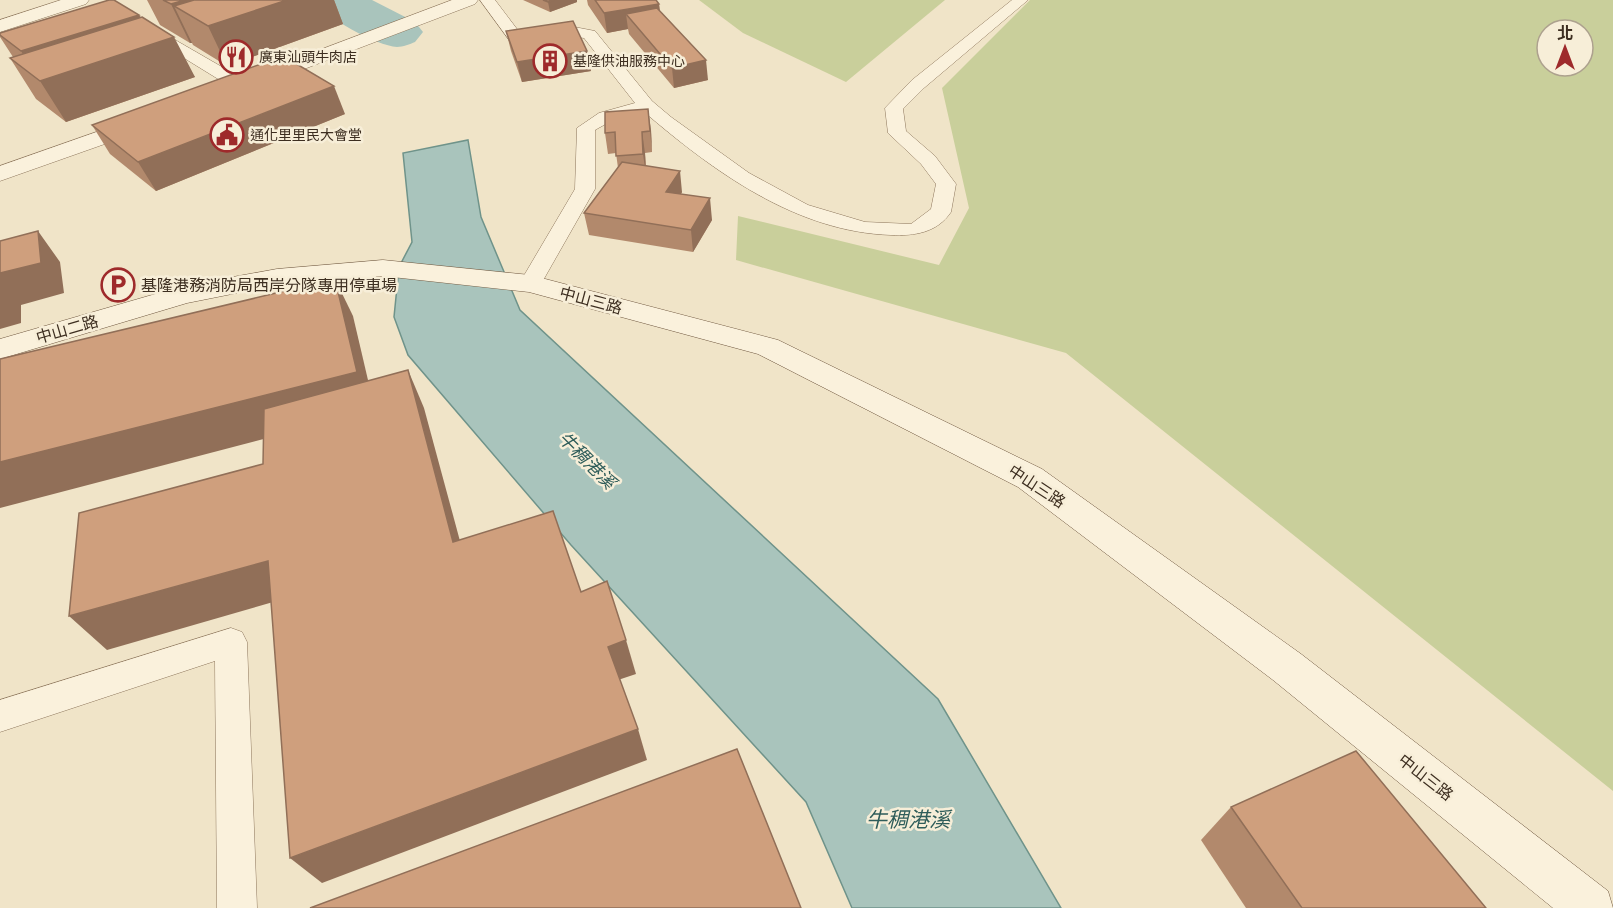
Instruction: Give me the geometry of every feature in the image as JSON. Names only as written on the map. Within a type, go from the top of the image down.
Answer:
[{"type":"street","points":[[0,26],[80,0]]},
{"type":"street","points":[[221,94],[469,0]]},
{"type":"street","points":[[0,174],[167,114]]},
{"type":"street","name":"中山三路","points":[[383,268],[523,283],[768,346],[1030,478],[1287,667],[1591,908]]},
{"type":"street","name":"中山二路","points":[[0,349],[183,295],[277,277],[383,268]]},
{"type":"lane","points":[[487,0],[516,38],[569,31],[589,34],[646,105],[693,144],[801,209],[864,228],[915,230],[941,212],[946,184],[928,160],[897,133],[894,108],[918,84],[1020,0]]},
{"type":"lane","points":[[136,33],[147,29],[242,86]]},
{"type":"lane","points":[[523,283],[585,189],[586,128],[605,117],[646,105]]},
{"type":"lane","points":[[0,716],[231,642],[237,908]]},
{"type":"green space","points":[[699,0],[945,0],[846,82],[743,33]]},
{"type":"green space","points":[[1030,0],[1613,0],[1613,791],[1066,353],[736,260],[738,216],[939,265],[969,208],[942,88]]},
{"type":"water","name":"牛稠港溪","points":[[468,140],[481,217],[520,310],[938,699],[1061,908],[852,908],[806,802],[571,545],[408,355],[394,317],[399,267],[412,242],[403,153]]},
{"type":"building","points":[[114,0],[139,15],[21,51],[0,35],[0,33]]},
{"type":"building","points":[[163,0],[185,0],[171,4]]},
{"type":"building","points":[[194,0],[287,0],[208,26],[174,6]]},
{"type":"building","points":[[595,0],[656,0],[659,4],[604,13]]},
{"type":"building","points":[[657,8],[706,60],[672,68],[626,14]]},
{"type":"building","points":[[142,17],[174,37],[40,81],[10,58]]},
{"type":"building","points":[[573,21],[587,51],[517,62],[506,31]]},
{"type":"building","points":[[283,56],[334,86],[138,162],[92,125]]},
{"type":"building","points":[[648,109],[650,131],[642,132],[643,154],[616,156],[615,132],[605,133],[605,112]]},
{"type":"building","points":[[622,162],[680,171],[666,192],[710,198],[691,230],[584,213]]},
{"type":"building","points":[[38,231],[41,263],[0,273],[0,241]]},
{"type":"building","points":[[335,279],[357,372],[0,462],[0,359]]},
{"type":"building","points":[[408,370],[453,542],[553,511],[581,592],[607,581],[626,640],[608,647],[638,729],[290,858],[268,561],[69,616],[79,513],[263,464],[264,409]]},
{"type":"building","points":[[737,749],[801,908],[310,908]]},
{"type":"building","points":[[1356,751],[1486,908],[1302,908],[1231,807]]},
{"type":"waterway","name":"牛稠港溪","points":[[336,0],[398,32]]},
{"type":"place","name":"廣東汕頭牛肉店","points":[[236,57]]},
{"type":"place","name":"基隆供油服務中心","points":[[550,61]]},
{"type":"place","name":"通化里里民大會堂","points":[[227,135]]},
{"type":"place","name":"基隆港務消防局西岸分隊專用停車場","points":[[118,285]]}]
